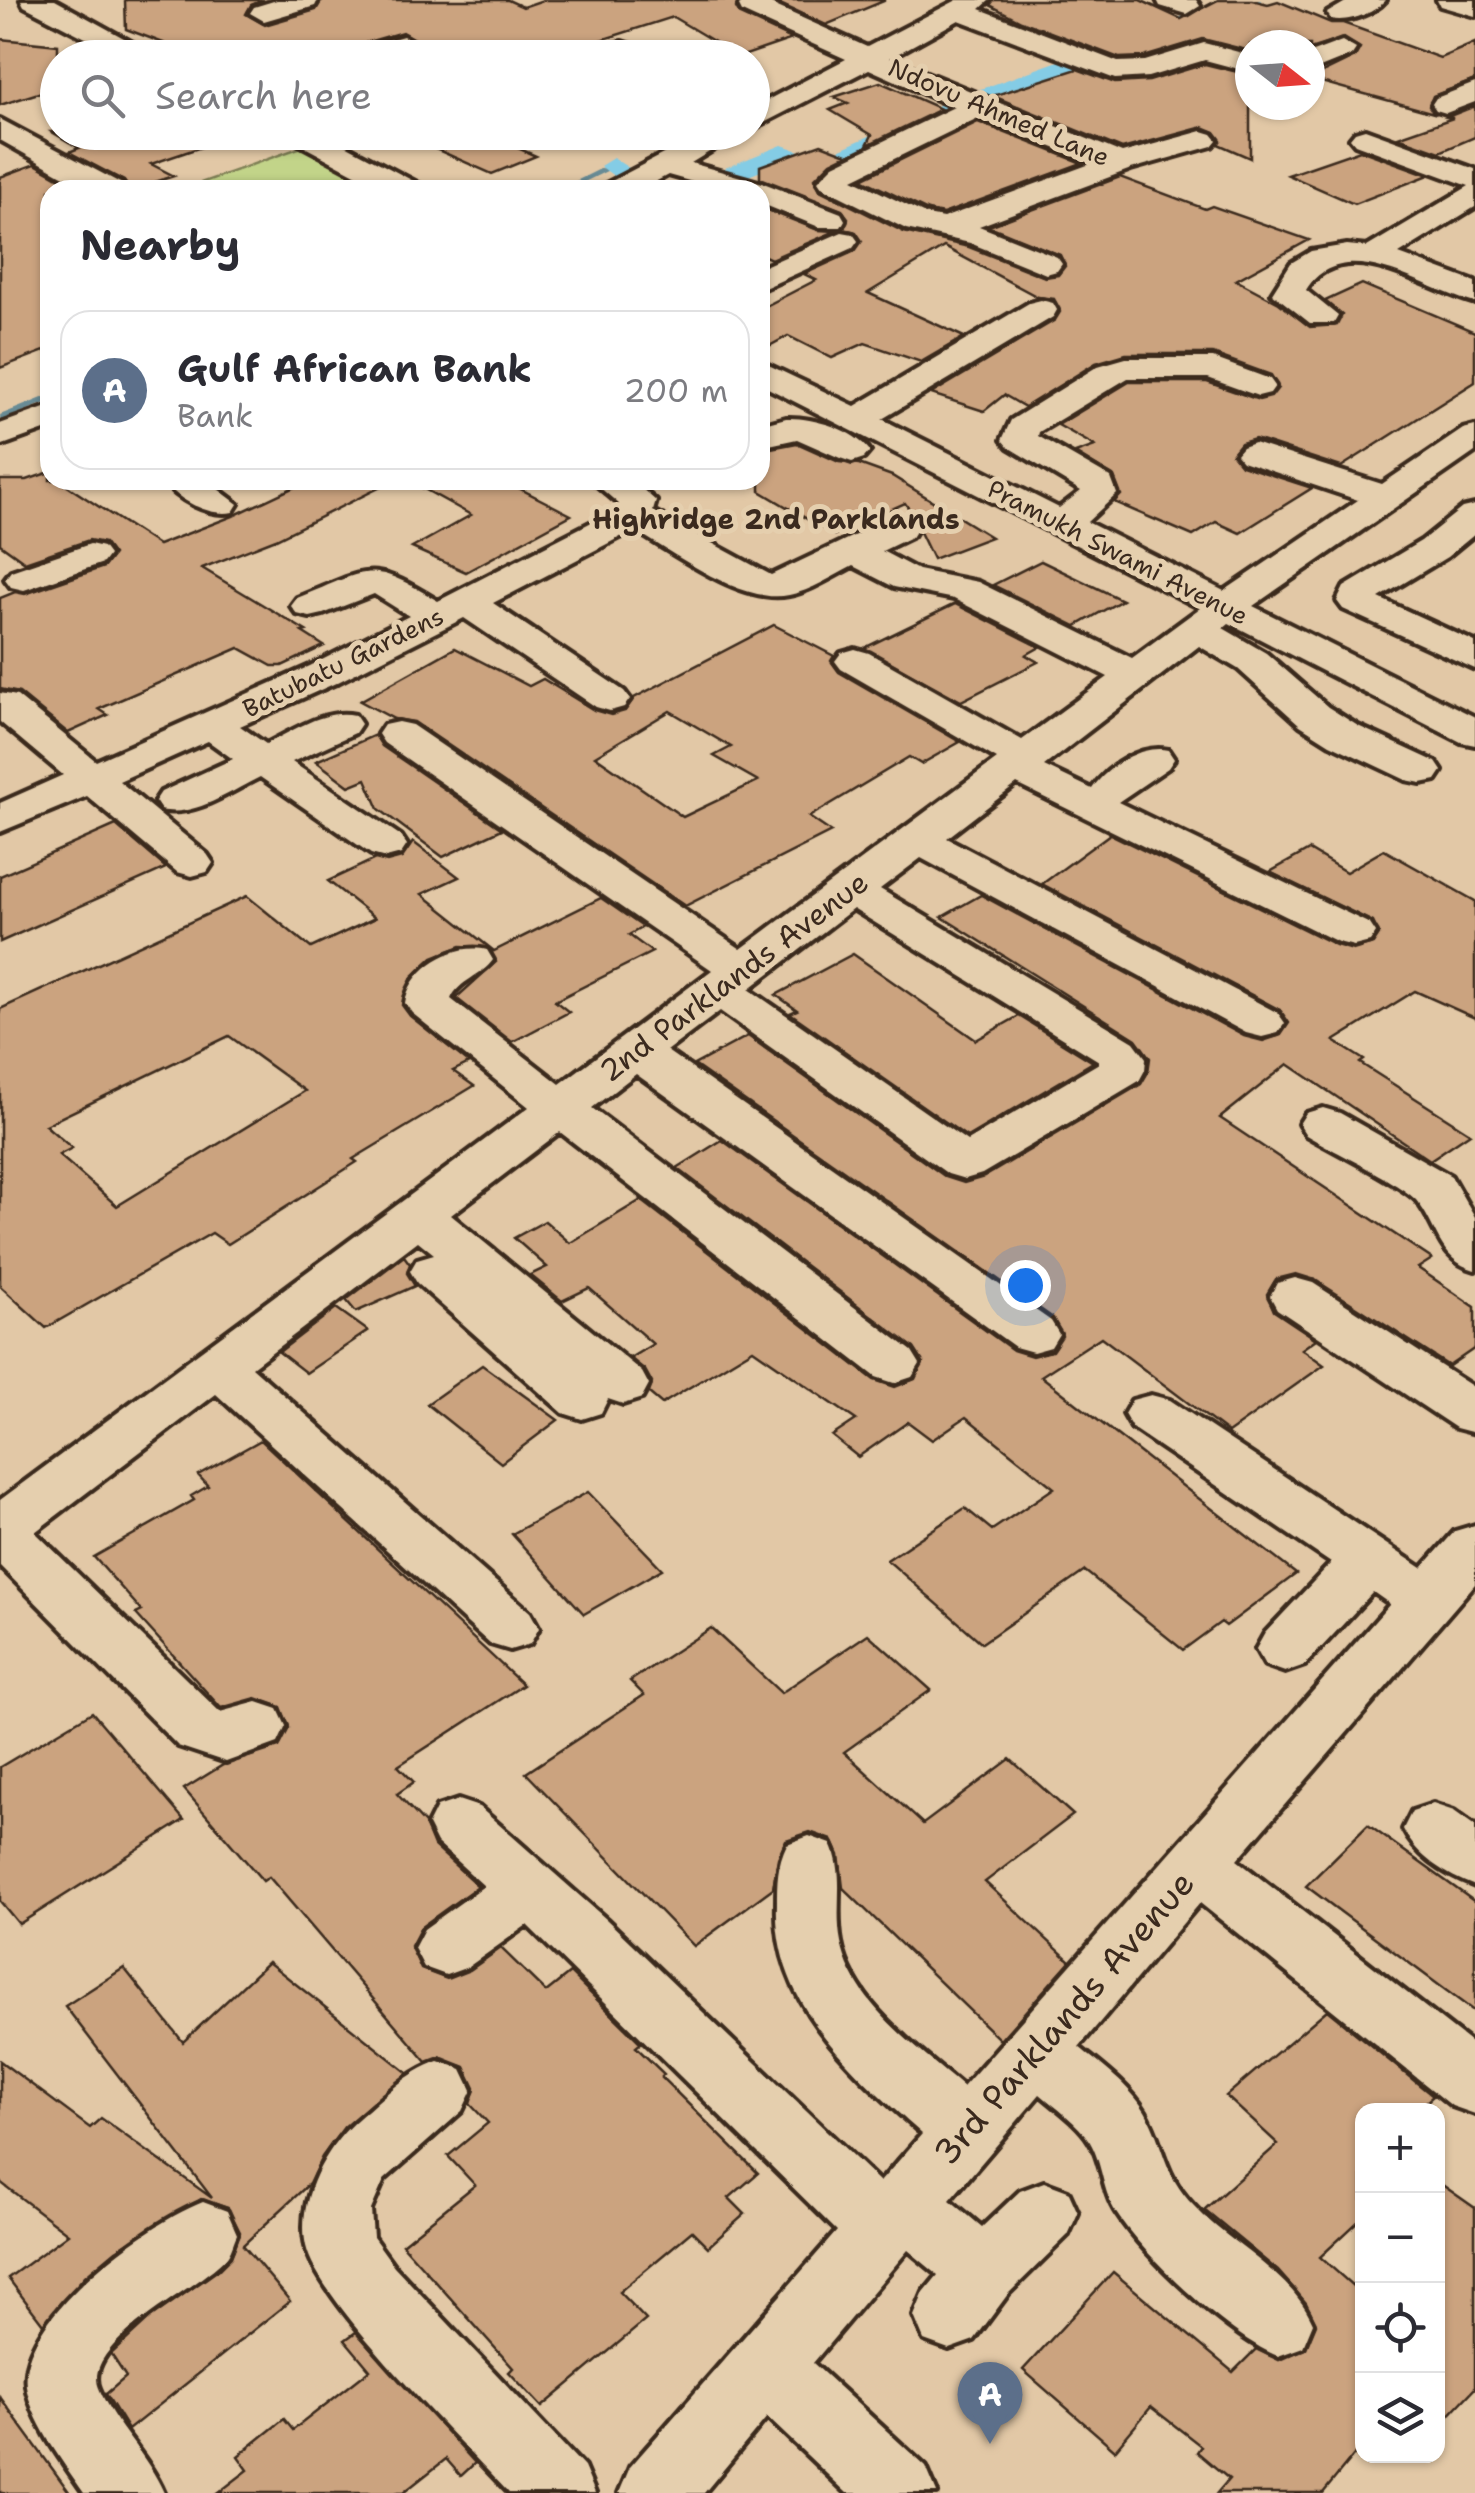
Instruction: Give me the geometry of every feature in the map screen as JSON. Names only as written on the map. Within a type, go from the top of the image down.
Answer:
[{"type":"street","points":[[34,0],[111,40]]},
{"type":"street","points":[[264,12],[305,0]]},
{"type":"street","points":[[1340,13],[1373,0]]},
{"type":"street","points":[[1450,0],[1475,8]]},
{"type":"street","name":"Ndovu Ahmed Lane","points":[[752,6],[977,107],[1120,163]]},
{"type":"street","points":[[770,111],[968,6],[1115,71],[1148,69],[1204,51],[1235,60]]},
{"type":"street","points":[[1325,66],[1342,49]]},
{"type":"street","points":[[1446,104],[1475,92]]},
{"type":"street","points":[[770,102],[781,105]]},
{"type":"street","points":[[977,107],[845,170],[833,182],[917,222],[980,236],[1046,264]]},
{"type":"street","points":[[0,128],[92,180]]},
{"type":"street","points":[[1365,138],[1475,179]]},
{"type":"street","points":[[1120,163],[1202,140]]},
{"type":"street","points":[[336,150],[390,180]]},
{"type":"street","points":[[632,180],[679,150]]},
{"type":"street","points":[[674,152],[734,180]]},
{"type":"street","points":[[15,166],[45,155]]},
{"type":"street","name":"Ndovu Ahmed Lane","points":[[943,229],[1120,163]]},
{"type":"street","points":[[1376,255],[1475,194]]},
{"type":"street","points":[[770,197],[836,230],[770,273]]},
{"type":"street","points":[[1322,316],[1288,292],[1292,282],[1311,263],[1332,255],[1376,255],[1475,293]]},
{"type":"street","points":[[856,420],[1040,310]]},
{"type":"street","points":[[1075,528],[1099,494],[1098,486],[1020,440],[1023,427],[1110,373],[1126,368],[1212,368],[1258,386]]},
{"type":"street","name":"Pramukh Swami Avenue","points":[[770,376],[1075,528],[1212,618],[1475,733]]},
{"type":"street","points":[[0,436],[40,420]]},
{"type":"street","points":[[770,432],[780,427],[804,427],[865,458]]},
{"type":"street","name":"2nd Parklands Avenue","points":[[0,1530],[1212,618],[1378,502],[1466,452]]},
{"type":"street","points":[[1254,454],[1454,533],[1475,568]]},
{"type":"street","points":[[197,490],[220,504]]},
{"type":"street","points":[[636,492],[750,580],[769,586],[785,585],[900,528]]},
{"type":"street","name":"Batubatu Gardens","points":[[0,819],[211,726],[452,609],[636,492]]},
{"type":"street","points":[[1075,528],[1122,524],[1223,568],[1249,560],[1308,522],[1339,529]]},
{"type":"street","points":[[1454,533],[1357,596],[1356,601],[1444,628],[1475,656]]},
{"type":"street","points":[[854,552],[908,580],[965,590],[1135,676]]},
{"type":"street","points":[[8,577],[90,555]]},
{"type":"street","points":[[310,606],[373,581],[383,583],[452,609],[610,699]]},
{"type":"street","points":[[1212,618],[1252,661],[1329,726],[1421,771]]},
{"type":"street","points":[[855,661],[1027,760],[1354,933]]},
{"type":"street","points":[[3,704],[77,784],[192,863]]},
{"type":"street","points":[[176,801],[342,724]]},
{"type":"street","points":[[211,726],[386,845]]},
{"type":"street","points":[[398,734],[731,980],[965,1163],[1122,1070],[1123,1058],[1118,1052],[852,890]]},
{"type":"street","points":[[1111,790],[1154,759]]},
{"type":"street","points":[[1027,760],[1111,790],[1174,824]]},
{"type":"street","points":[[0,849],[66,819],[74,810],[77,784]]},
{"type":"street","points":[[920,840],[1262,1023]]},
{"type":"street","points":[[472,960],[436,983],[428,994],[428,1003],[894,1364]]},
{"type":"street","points":[[635,1051],[1032,1334]]},
{"type":"street","points":[[1322,1124],[1434,1188],[1458,1233],[1475,1253]]},
{"type":"street","points":[[406,1225],[602,1393]]},
{"type":"street","points":[[1295,1296],[1475,1414]]},
{"type":"street","points":[[218,1366],[510,1628]]},
{"type":"street","points":[[1151,1414],[1430,1601]]},
{"type":"street","points":[[0,1530],[200,1730],[226,1738],[257,1726]]},
{"type":"street","name":"3rd Parklands Avenue","points":[[656,2493],[1196,1864],[1475,1546]]},
{"type":"street","points":[[1285,1649],[1367,1560]]},
{"type":"street","points":[[458,1825],[893,2217],[966,2294],[1044,2214]]},
{"type":"street","points":[[809,1862],[810,1945],[822,1980],[844,2016],[966,2132]]},
{"type":"street","points":[[1196,1864],[1475,2085]]},
{"type":"street","points":[[446,1948],[530,1888]]},
{"type":"street","points":[[1036,2050],[1104,2110],[1122,2132],[1139,2190],[1170,2229],[1278,2323]]},
{"type":"street","points":[[439,2090],[360,2159],[337,2210],[340,2247],[369,2289],[558,2493]]},
{"type":"street","points":[[128,2493],[61,2391],[62,2366],[74,2340],[91,2320],[203,2234]]},
{"type":"street","points":[[765,2367],[900,2493]]},
{"type":"green space","points":[[293,150],[316,150],[372,180],[209,180]]},
{"type":"building","points":[[125,0],[264,0],[251,5],[246,14],[265,25],[316,10],[322,0],[508,0],[523,7],[543,0],[739,0],[736,8],[740,15],[792,39],[770,47],[770,40],[712,40],[673,17],[601,40],[415,40],[402,32],[374,40],[155,40],[126,29]]},
{"type":"building","points":[[771,0],[884,0],[884,1],[826,25]]},
{"type":"building","points":[[994,0],[1140,0],[1181,19],[1218,0],[1268,4],[1278,1],[1331,23],[1343,23],[1440,58],[1475,43],[1475,80],[1433,96],[1429,106],[1434,113],[1325,83],[1325,72],[1355,57],[1360,48],[1344,38],[1325,44],[1325,30],[1235,30],[1235,47],[1203,39],[1144,57],[1119,58],[1021,21],[990,5]]},
{"type":"building","points":[[0,39],[40,43],[40,93],[0,105]]},
{"type":"building","points":[[1205,64],[1235,71],[1235,120],[1250,120],[1250,158],[1218,144],[1221,140],[1215,132],[1203,127],[1122,149],[993,96],[1077,69],[1115,83],[1149,81]]},
{"type":"building","points":[[880,82],[941,109],[867,145],[872,135],[830,110],[848,103],[834,97]]},
{"type":"building","points":[[1475,106],[1475,137],[1440,152],[1398,137],[1453,118],[1447,117]]},
{"type":"building","points":[[978,122],[1082,163],[943,214],[928,211],[862,179]]},
{"type":"building","points":[[821,144],[847,154],[831,162],[815,178],[820,190],[904,232],[969,247],[1045,277],[1058,275],[1065,266],[1060,255],[989,226],[1120,177],[1205,209],[1212,206],[1309,240],[1236,280],[1279,303],[1310,327],[1337,325],[1342,315],[1325,301],[1362,284],[1475,332],[1475,382],[1341,467],[1255,439],[1241,443],[1232,454],[1241,465],[1312,488],[1240,533],[1216,522],[1193,536],[1114,502],[1121,495],[1114,477],[1075,453],[1095,446],[1058,425],[1129,382],[1207,382],[1259,400],[1271,397],[1278,388],[1271,375],[1213,354],[1126,354],[1096,363],[1025,407],[1004,395],[984,411],[931,394],[1055,320],[1060,312],[1054,299],[1038,297],[944,247],[868,293],[964,337],[921,362],[865,343],[832,358],[788,336],[770,346],[770,304],[816,280],[804,274],[855,251],[862,241],[856,232],[844,229],[848,218],[842,210],[760,178],[760,166]]},
{"type":"building","points":[[192,150],[151,164],[174,176],[161,180],[122,180],[69,152]]},
{"type":"building","points":[[438,150],[522,150],[536,156],[492,174]]},
{"type":"building","points":[[1360,150],[1429,175],[1354,204],[1288,175]]},
{"type":"building","points":[[35,164],[63,180],[40,180],[40,353],[0,368],[0,177]]},
{"type":"building","points":[[770,211],[818,230],[836,231],[771,259]]},
{"type":"building","points":[[797,443],[839,462],[859,464],[892,476],[991,537],[933,559],[921,526],[905,503],[834,535],[760,491],[770,490],[770,448]]},
{"type":"building","points":[[40,475],[40,490],[73,490],[158,545],[288,490],[375,490],[276,539],[202,568],[324,646],[282,666],[272,666],[239,648],[99,709],[108,715],[68,733],[19,693],[0,689],[0,598],[15,592],[25,594],[104,567],[113,555],[104,543],[89,540],[25,562],[0,544],[0,480],[27,480]]},
{"type":"building","points":[[426,490],[522,490],[571,515],[466,572],[412,548],[471,515]]},
{"type":"building","points":[[1041,561],[1122,600],[1076,626],[993,585]]},
{"type":"building","points":[[955,604],[1040,647],[1026,655],[1038,662],[961,701],[864,648]]},
{"type":"building","points":[[774,625],[834,656],[831,661],[839,672],[960,742],[921,764],[909,757],[809,817],[831,832],[685,906],[414,722],[394,719],[360,701],[455,648],[529,686],[543,679],[594,710],[611,715],[625,711],[634,698]],"holes":[[[670,711],[731,747],[714,756],[758,781],[683,817],[595,756]]]},
{"type":"building","points":[[375,735],[382,746],[502,829],[443,857],[379,809],[366,779],[349,786],[316,761]]},
{"type":"building","points":[[116,825],[166,868],[0,942],[0,876]]},
{"type":"building","points":[[1110,834],[1353,950],[1373,944],[1379,935],[1373,922],[1270,872],[1309,850],[1346,872],[1384,850],[1475,901],[1475,1018],[1415,991],[1334,1041],[1364,1060],[1360,1063],[1470,1133],[1430,1160],[1288,1064],[1220,1118],[1432,1259],[1418,1268],[1475,1307],[1475,1348],[1449,1366],[1315,1280],[1296,1274],[1276,1279],[1267,1294],[1274,1311],[1316,1339],[1302,1349],[1324,1365],[1228,1433],[1101,1337],[1041,1376],[1296,1574],[1226,1626],[1221,1622],[1183,1650],[1085,1571],[982,1643],[887,1560],[965,1508],[992,1530],[1054,1488],[966,1417],[932,1440],[908,1422],[858,1457],[832,1436],[856,1420],[753,1349],[662,1404],[649,1393],[652,1383],[645,1370],[630,1358],[653,1344],[589,1288],[562,1301],[530,1275],[547,1267],[514,1238],[545,1221],[570,1243],[641,1200],[874,1380],[895,1387],[915,1379],[923,1362],[914,1348],[677,1168],[722,1140],[1013,1350],[1032,1356],[1052,1351],[1062,1336],[1053,1318],[694,1065],[748,1036],[946,1177],[964,1183],[984,1177],[1141,1084],[1150,1058],[1136,1039],[942,917],[981,895],[1244,1036],[1263,1041],[1281,1035],[1289,1023],[1280,1010],[1042,884]]},
{"type":"building","points":[[413,842],[459,877],[422,894],[494,951],[601,898],[643,927],[629,935],[652,952],[555,1001],[569,1012],[512,1042],[456,998],[496,962],[490,948],[461,946],[433,957],[412,977],[402,1005],[410,1016],[469,1063],[453,1071],[474,1086],[353,1159],[357,1162],[228,1244],[212,1233],[46,1328],[0,1286],[0,1009],[247,896],[311,948],[375,918],[328,881],[375,859],[387,862],[402,858]],"holes":[[[229,1036],[305,1091],[117,1206],[59,1155],[72,1148],[45,1125]]]},
{"type":"building","points":[[853,954],[976,1040],[1019,1016],[1093,1062],[967,1137],[790,1013],[797,1010],[776,995]]},
{"type":"building","points":[[404,1256],[410,1264],[407,1273],[415,1286],[356,1312],[346,1300]]},
{"type":"building","points":[[336,1308],[368,1331],[306,1373],[279,1352]]},
{"type":"building","points":[[482,1365],[558,1420],[501,1463],[427,1404]]},
{"type":"building","points":[[261,1440],[523,1685],[398,1766],[414,1782],[397,1794],[425,1824],[434,1846],[478,1886],[421,1927],[411,1946],[421,1969],[447,1979],[470,1970],[501,1948],[546,1992],[570,1973],[641,2043],[636,2047],[664,2074],[661,2077],[758,2173],[729,2198],[745,2214],[708,2247],[692,2231],[619,2292],[646,2320],[542,2407],[509,2372],[513,2368],[402,2244],[475,2185],[448,2156],[488,2123],[470,2104],[475,2088],[465,2067],[440,2057],[427,2062],[269,1877],[263,1881],[184,1789],[223,1765],[279,1747],[289,1728],[281,1707],[256,1698],[221,1708],[136,1614],[142,1611],[94,1557],[194,1500],[191,1496],[208,1486],[198,1475]]},
{"type":"building","points":[[588,1492],[662,1569],[584,1614],[512,1534]]},
{"type":"building","points":[[711,1628],[781,1693],[868,1634],[931,1690],[844,1752],[923,1824],[1010,1759],[1073,1815],[985,1882],[1070,1961],[1000,2040],[843,1888],[839,1855],[832,1840],[810,1832],[786,1840],[778,1858],[773,1888],[694,1946],[526,1773],[644,1695],[630,1681]]},
{"type":"building","points":[[92,1712],[184,1820],[19,1924],[0,1901],[0,1767]]},
{"type":"building","points":[[1368,1825],[1475,1902],[1475,2012],[1306,1886]]},
{"type":"building","points":[[268,1962],[408,2073],[344,2127],[322,2157],[309,2184],[243,2245],[290,2301],[128,2430],[106,2394],[126,2377],[111,2354],[150,2318],[218,2270],[231,2257],[240,2232],[228,2208],[201,2199],[116,2250],[85,2276],[43,2324],[8,2278],[68,2234],[0,2182],[0,2061],[90,2128],[101,2118],[212,2198],[65,2006],[124,1968],[183,2042]]},
{"type":"building","points":[[1327,2010],[1433,2096],[1425,2103],[1355,2103],[1355,2224],[1320,2257],[1355,2288],[1355,2454],[1323,2493],[1217,2493],[1229,2479],[1197,2452],[1201,2446],[1151,2407],[1115,2450],[1023,2370],[1113,2272],[1233,2372],[1256,2349],[1279,2360],[1306,2348],[1316,2324],[1306,2303],[1278,2271],[1204,2210],[1278,2144],[1226,2096]]},
{"type":"building","points":[[1445,2187],[1475,2208],[1475,2388],[1445,2420]]},
{"type":"building","points":[[356,2332],[475,2463],[461,2476],[446,2459],[403,2493],[218,2493],[248,2470],[238,2456],[284,2419],[293,2430],[370,2370],[345,2340]]},
{"type":"building","points":[[0,2397],[70,2493],[0,2493]]},
{"type":"waterway","points":[[716,180],[782,153],[821,167],[962,104],[1250,0]]},
{"type":"waterway","points":[[583,180],[613,166]]},
{"type":"waterway","points":[[613,166],[635,180]]},
{"type":"waterway","points":[[0,418],[40,402]]},
{"type":"place","name":"Gulf African Bank","points":[[990,2444]]},
{"type":"district","name":"Highridge 2nd Parklands","points":[[776,519]]}]
